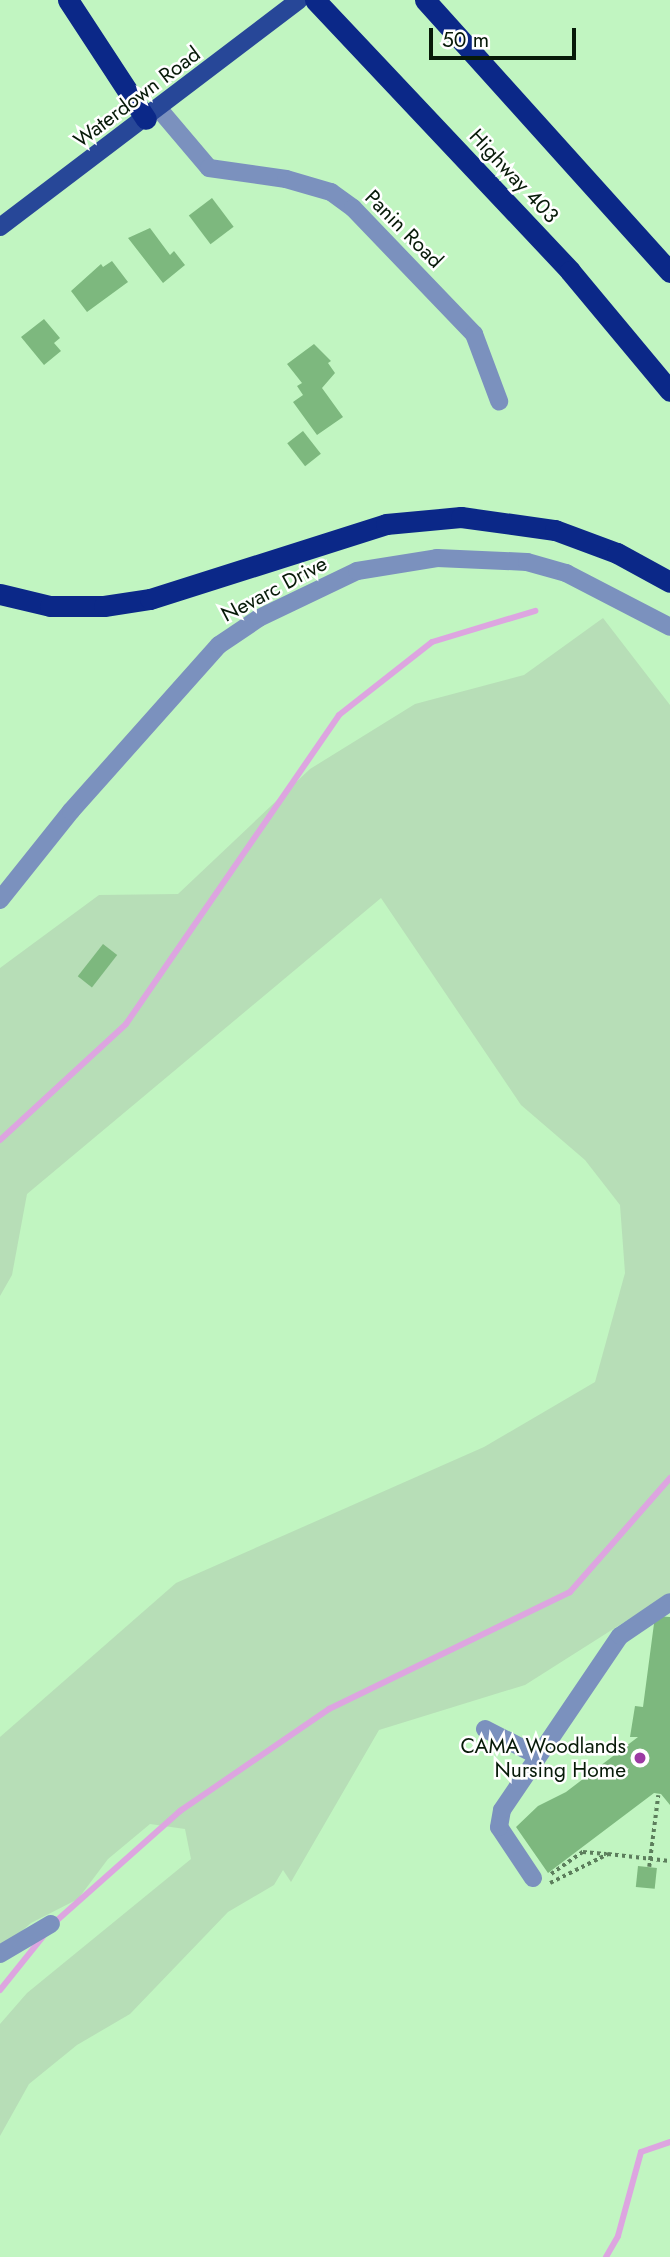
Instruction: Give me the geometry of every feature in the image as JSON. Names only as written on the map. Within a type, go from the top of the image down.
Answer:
[{"type":"highway","points":[[68,0],[153,114]]},
{"type":"highway","name":"Highway 403","points":[[315,0],[570,271],[670,391]]},
{"type":"highway","points":[[425,0],[670,272]]},
{"type":"highway","points":[[0,594],[50,606],[79,607],[150,599],[386,524],[461,517],[555,530],[617,553],[670,582]]},
{"type":"main road","name":"Waterdown Road","points":[[0,227],[153,114],[299,0]]},
{"type":"street","name":"Panin Road","points":[[153,114],[209,168],[286,179],[331,192],[354,208],[474,334],[499,401]]},
{"type":"street","name":"Nevarc Drive","points":[[0,900],[71,811],[219,645],[259,618],[357,571],[437,558],[527,562],[566,573],[670,627]]},
{"type":"street","points":[[533,1878],[499,1827],[502,1810],[620,1636],[670,1602]]},
{"type":"street","points":[[485,1729],[538,1756]]},
{"type":"street","points":[[0,1954],[51,1924]]},
{"type":"path","points":[[649,1867],[658,1797]]},
{"type":"path","points":[[608,1854],[550,1883],[545,1879],[583,1852],[608,1854],[650,1858],[670,1861]]},
{"type":"green space","points":[[603,618],[670,705],[670,1593],[525,1685],[379,1730],[291,1882],[283,1870],[274,1885],[228,1912],[130,2014],[77,2045],[29,2084],[0,2136],[0,2024],[27,1993],[191,1859],[185,1829],[150,1824],[108,1859],[78,1899],[31,1923],[0,1950],[0,1737],[176,1583],[484,1447],[595,1382],[625,1273],[620,1205],[585,1160],[521,1105],[381,898],[27,1194],[12,1275],[0,1296],[0,968],[99,895],[178,894],[310,769],[415,704],[524,675]]},
{"type":"building","points":[[212,198],[234,227],[211,244],[189,215]]},
{"type":"building","points":[[150,228],[170,255],[174,251],[185,265],[163,283],[128,238]]},
{"type":"building","points":[[112,261],[128,282],[87,312],[71,291],[101,264],[103,267]]},
{"type":"building","points":[[44,319],[60,338],[54,343],[61,351],[44,365],[21,337]]},
{"type":"building","points":[[314,344],[331,361],[328,363],[335,373],[322,388],[343,417],[317,435],[293,402],[303,395],[297,386],[302,383],[287,364]]},
{"type":"building","points":[[303,431],[321,454],[305,466],[287,443]]},
{"type":"building","points":[[103,944],[117,955],[92,987],[78,976]]},
{"type":"building","name":"CAMA Woodlands Nursing Home","points":[[655,1616],[670,1617],[670,1805],[661,1794],[654,1793],[548,1873],[516,1827],[538,1806],[566,1792],[638,1737],[630,1737],[635,1706],[643,1707]]},
{"type":"building","points":[[638,1866],[657,1868],[655,1889],[636,1887]]},
{"type":"waterway","points":[[0,1140],[126,1024],[339,715],[432,642],[535,611]]},
{"type":"waterway","points":[[54,1923],[180,1811],[329,1709],[570,1592],[670,1478]]},
{"type":"waterway","points":[[0,1990],[45,1934]]},
{"type":"waterway","points":[[606,2257],[618,2236],[641,2152],[670,2142]]},
{"type":"place","name":"CAMA Woodlands Nursing Home","points":[[640,1758]]}]
